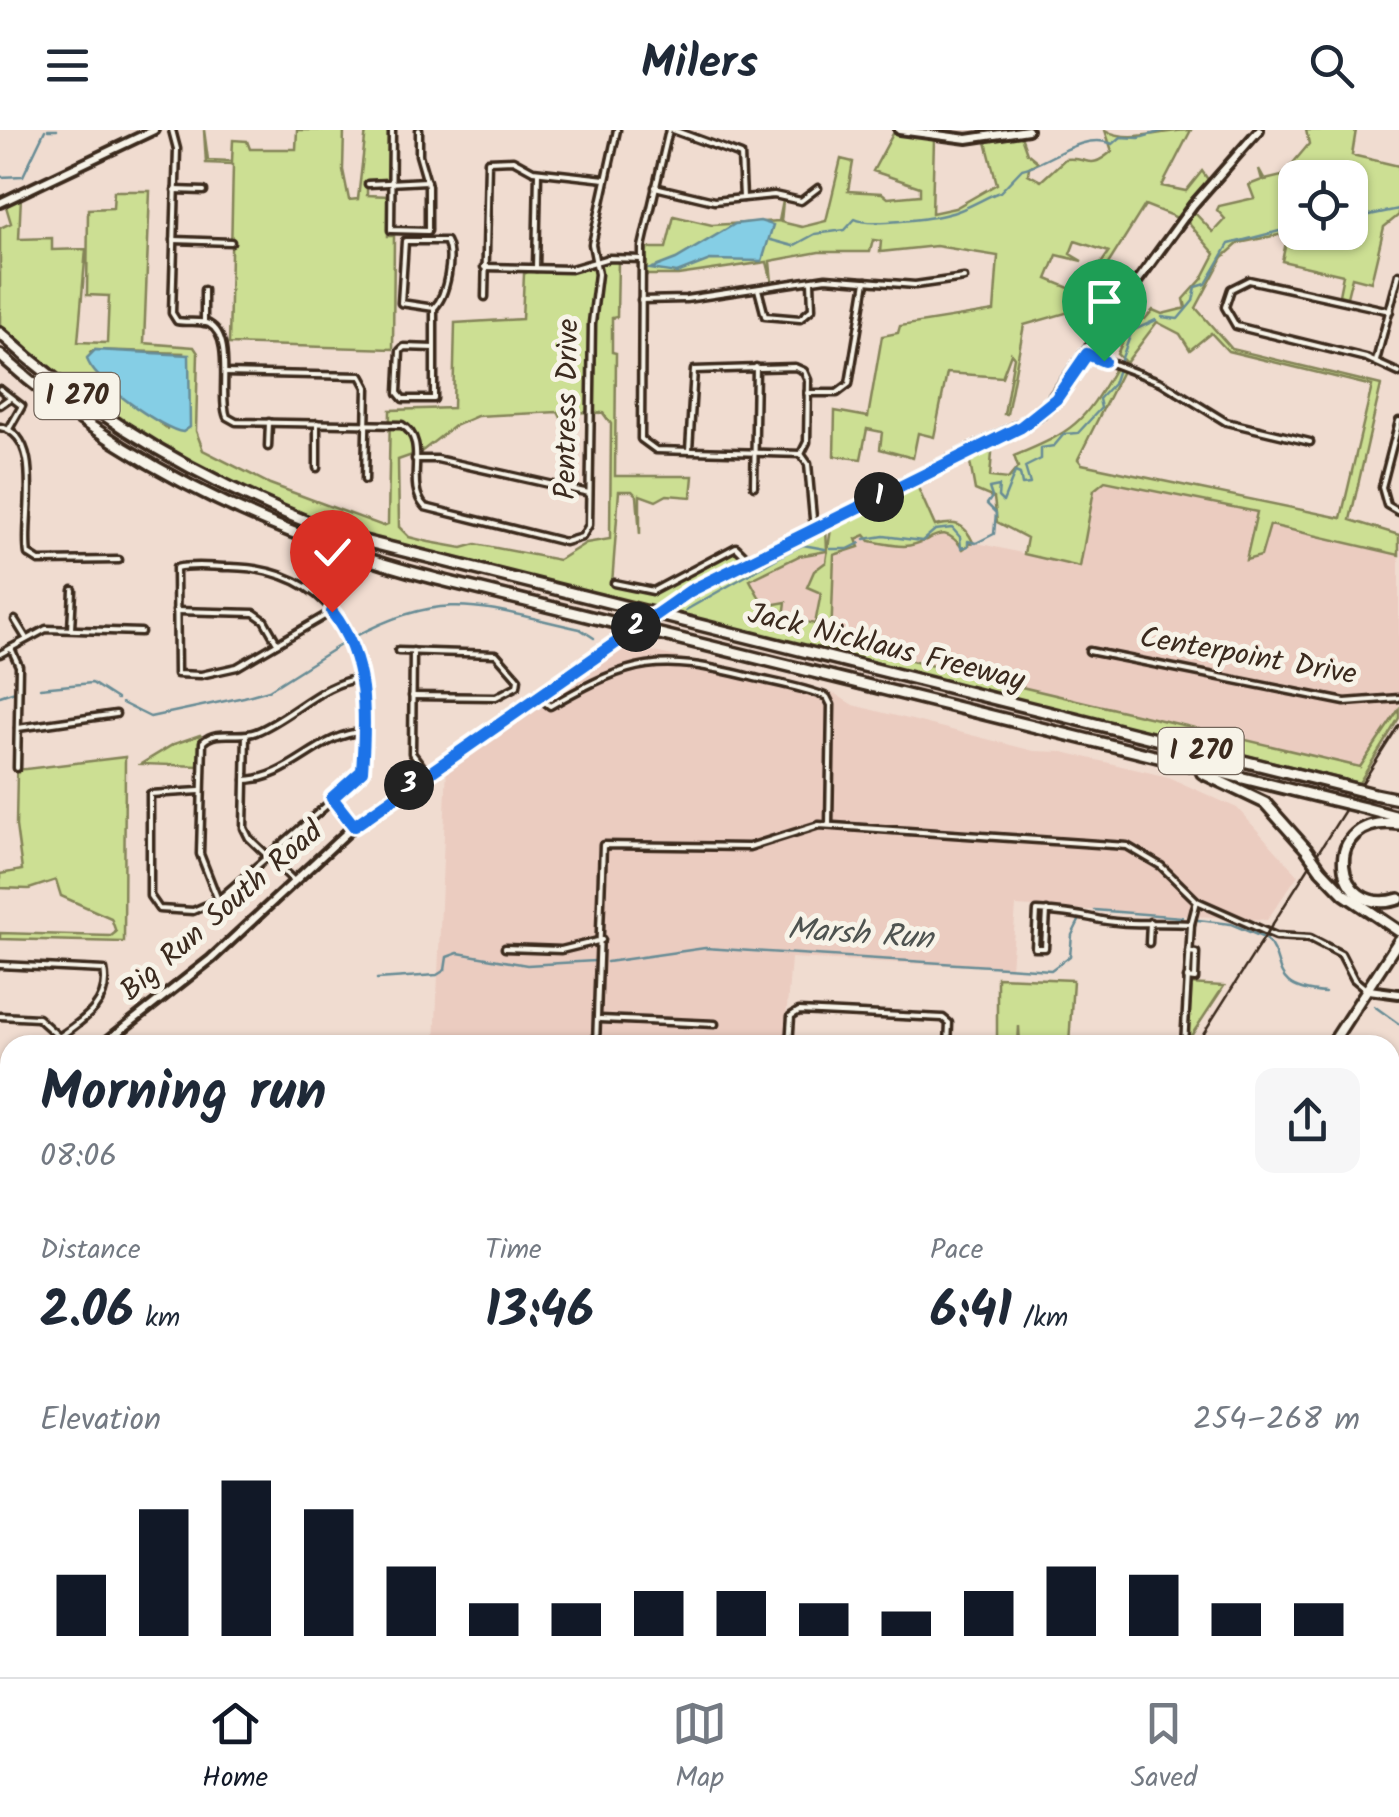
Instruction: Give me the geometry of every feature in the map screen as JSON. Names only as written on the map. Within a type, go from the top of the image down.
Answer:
[{"type":"highway","name":"Jack Nicklaus Freeway","points":[[0,333],[107,418],[160,452],[246,497],[359,541],[1399,800]]},
{"type":"highway","name":"Jack Nicklaus Freeway","points":[[0,355],[56,402],[151,466],[228,507],[325,547],[437,580],[1365,808],[1399,820]]},
{"type":"highway","points":[[1132,751],[1250,793],[1278,814],[1344,894],[1399,931]]},
{"type":"highway","points":[[1399,820],[1373,823],[1358,830],[1348,843],[1343,860],[1350,885],[1364,898],[1386,902],[1399,899]]},
{"type":"main road","points":[[1339,1035],[1399,940]]},
{"type":"street","points":[[0,203],[154,130]]},
{"type":"street","points":[[172,130],[176,144],[173,316],[180,322],[204,322],[216,330],[227,418],[398,424],[410,429],[416,441],[416,459],[437,459],[589,493]]},
{"type":"street","points":[[392,130],[391,230],[428,231]]},
{"type":"street","points":[[419,130],[427,180],[428,240]]},
{"type":"street","name":"Pentress Drive","points":[[416,459],[415,490],[425,508],[564,542],[575,542],[588,529],[592,323],[598,274],[592,244],[617,130]]},
{"type":"street","points":[[743,198],[741,155],[671,130],[655,187],[642,259],[640,433],[644,445],[801,454]]},
{"type":"street","points":[[900,130],[968,139],[1028,130]]},
{"type":"street","name":"Big Run South Road","points":[[114,1035],[233,940],[354,826],[426,770],[674,602],[749,560],[1041,414],[1193,204],[1259,130]]},
{"type":"street","points":[[485,297],[488,161],[513,160],[538,172],[605,180]]},
{"type":"street","points":[[536,268],[538,172]]},
{"type":"street","points":[[368,184],[427,180]]},
{"type":"street","points":[[655,187],[710,200],[774,196],[801,200],[818,188]]},
{"type":"street","points":[[175,190],[204,191]]},
{"type":"street","points":[[174,240],[231,242]]},
{"type":"street","points":[[434,308],[403,306],[401,245],[428,240],[450,244],[446,296],[434,308],[434,348],[434,399],[400,396],[400,351],[404,347],[434,348]]},
{"type":"street","points":[[484,267],[572,269],[595,261],[642,259]]},
{"type":"street","points":[[1376,361],[1399,274]]},
{"type":"street","points":[[641,300],[686,300],[810,280],[915,285],[964,278]]},
{"type":"street","points":[[758,288],[762,312],[768,318],[800,319],[810,314],[810,280]]},
{"type":"street","points":[[807,394],[837,394],[846,388],[866,280]]},
{"type":"street","points":[[1390,311],[1248,280],[1235,285],[1225,302],[1226,313],[1236,326],[1376,361],[1399,373]]},
{"type":"street","points":[[204,290],[204,322]]},
{"type":"street","points":[[1087,354],[1160,382],[1226,422],[1310,442]]},
{"type":"street","points":[[689,450],[694,370],[756,367],[804,370],[807,442],[801,454]]},
{"type":"street","points":[[754,486],[756,367]]},
{"type":"street","points":[[224,372],[361,376],[366,384],[365,480]]},
{"type":"street","points":[[0,389],[22,406],[9,428]]},
{"type":"street","points":[[0,405],[10,398]]},
{"type":"street","points":[[1399,421],[1382,487],[1390,508],[1399,512]]},
{"type":"street","points":[[268,422],[268,447]]},
{"type":"street","points":[[317,468],[318,423]]},
{"type":"street","points":[[0,427],[9,428],[22,440],[28,460],[28,554],[39,560],[118,560]]},
{"type":"street","points":[[801,454],[808,464],[814,529]]},
{"type":"street","points":[[614,583],[653,591],[736,547],[749,560]]},
{"type":"street","points":[[200,790],[152,791],[152,904],[164,911],[184,912],[218,900],[362,771],[362,678],[349,637],[332,612],[314,590],[269,569],[176,568],[177,674],[201,675],[237,667],[332,612]]},
{"type":"street","points":[[72,629],[73,590]]},
{"type":"street","points":[[175,611],[254,613],[264,620],[276,641]]},
{"type":"street","points":[[15,620],[26,638]]},
{"type":"street","points":[[0,654],[46,629],[142,632]]},
{"type":"street","points":[[11,648],[19,666],[16,768]]},
{"type":"street","points":[[398,651],[496,654],[518,680],[506,694],[496,698],[412,696]]},
{"type":"street","name":"Centerpoint Drive","points":[[1089,651],[1346,702],[1399,698]]},
{"type":"street","points":[[413,652],[416,758],[426,770]]},
{"type":"street","points":[[537,696],[550,706],[618,670],[677,662],[827,697],[831,704],[829,825]]},
{"type":"street","points":[[218,900],[201,863],[201,746],[207,737],[246,735],[342,681],[362,678]]},
{"type":"street","points":[[18,728],[116,714]]},
{"type":"street","points":[[245,780],[266,780],[345,733],[363,732]]},
{"type":"street","points":[[246,735],[244,828],[293,880]]},
{"type":"street","points":[[332,798],[354,826]]},
{"type":"street","points":[[597,1035],[603,846],[748,846],[811,826],[829,825],[1117,842],[1151,858],[1197,901],[1274,935],[1310,938],[1341,954],[1354,979],[1369,990],[1399,994]]},
{"type":"street","points":[[1184,1035],[1190,924],[1197,901]]},
{"type":"street","points":[[1047,912],[1045,948],[1035,948],[1036,911],[1190,924]]},
{"type":"street","points":[[1149,943],[1150,922]]},
{"type":"street","points":[[505,948],[561,950],[602,940]]},
{"type":"street","points":[[0,966],[102,969],[102,1002],[61,1035]]},
{"type":"street","points":[[790,1035],[793,1012],[948,1020],[948,1035]]},
{"type":"street","points":[[0,1016],[38,1018],[57,1035]]},
{"type":"street","points":[[598,1019],[715,1024]]},
{"type":"shaded area","points":[[1105,481],[1257,512],[1247,559],[1261,555],[1269,524],[1399,555],[1399,709],[1360,767],[831,642],[834,555],[859,546],[856,539],[865,534],[917,543],[944,533],[967,549],[973,542],[1079,566],[1094,489]]},
{"type":"shaded area","points":[[830,552],[807,587],[821,592],[816,624],[784,617],[785,603],[764,606],[750,580],[799,556]]},
{"type":"shaded area","points":[[621,644],[835,694],[853,705],[1034,751],[1063,752],[1168,777],[1237,808],[1298,875],[1267,920],[1016,906],[1011,968],[791,958],[785,1035],[435,1035],[447,765]]},
{"type":"green space","points":[[204,130],[208,160],[232,161],[233,140],[247,141],[250,149],[296,149],[297,130],[344,130],[343,170],[349,200],[358,199],[366,130],[391,130],[390,180],[367,180],[367,195],[389,196],[388,236],[394,236],[393,349],[229,344],[233,164],[206,163]]},
{"type":"green space","points":[[1105,130],[1135,136],[1191,130],[1162,186],[1186,191],[1202,171],[1209,181],[1180,219],[1145,205],[1090,293],[1073,311],[1024,325],[1007,414],[1014,357],[1011,353],[1002,377],[947,373],[934,437],[918,433],[913,458],[880,449],[882,432],[867,429],[861,459],[834,456],[835,411],[868,417],[882,336],[898,333],[900,326],[994,311],[998,256],[936,246],[880,252],[881,241],[873,240],[870,252],[819,252],[770,261],[772,282],[767,262],[678,275],[646,275],[647,248],[666,248],[674,216],[712,225],[779,221],[783,201],[781,222],[802,227],[826,221],[841,159],[853,162],[848,191],[882,193],[888,198],[920,195],[920,187],[873,171],[894,132],[934,139],[932,213],[955,208],[997,184],[986,142],[1021,136],[1027,153],[1038,162],[1029,167],[1028,174],[1041,181],[1065,159],[1093,162],[1112,151]],"holes":[[[1075,241],[1109,252],[1081,293],[1047,279],[1057,255],[1082,261],[1070,254]]]},
{"type":"green space","points":[[1306,130],[1356,130],[1352,155],[1399,166],[1399,215],[1384,227],[1371,282],[1352,277],[1347,297],[1339,295],[1343,275],[1282,261],[1284,250],[1368,250],[1368,160],[1296,160],[1309,144]]},
{"type":"green space","points":[[1259,169],[1265,180],[1278,177],[1278,235],[1239,243],[1223,257],[1196,308],[1232,349],[1381,385],[1350,520],[1399,535],[1399,555],[1270,525],[1261,556],[1246,560],[1257,512],[1105,481],[1094,490],[1080,567],[1024,554],[1027,538],[997,522],[994,498],[975,490],[969,457],[988,450],[992,453],[990,477],[1008,479],[1018,467],[1014,456],[1051,440],[1075,424],[1115,368],[1122,371],[1078,459],[1082,464],[1341,518],[1372,386],[1228,351],[1211,333],[1190,350],[1180,334],[1157,322],[1126,363],[1117,354],[1134,318],[1145,319],[1153,310],[1162,314],[1186,308],[1184,299],[1202,279],[1215,254],[1185,219],[1191,209],[1213,232],[1225,219],[1217,210],[1219,206],[1254,198],[1249,185],[1262,180]]},
{"type":"green space","points":[[114,191],[150,191],[144,343],[194,347],[198,353],[196,431],[203,450],[270,484],[383,526],[388,524],[390,410],[453,408],[455,323],[522,319],[524,274],[530,271],[571,271],[618,260],[617,317],[612,318],[612,352],[616,353],[615,476],[693,476],[691,497],[667,495],[656,501],[640,495],[640,535],[637,496],[632,491],[619,491],[612,584],[655,592],[727,552],[738,548],[742,560],[655,610],[383,543],[297,514],[205,472],[119,420],[0,326],[0,228],[11,223],[5,203],[21,196],[19,239],[52,238],[52,250],[86,249],[78,342],[107,343],[109,296],[87,295],[88,209],[113,208]],"holes":[[[90,352],[183,353],[167,428],[106,384]],[[558,412],[567,429],[575,412],[603,413],[611,424],[610,539],[586,543],[559,560],[476,544],[462,548],[429,542],[409,537],[399,527],[398,460],[421,452],[454,426],[477,416]]]},
{"type":"green space","points":[[915,481],[935,526],[958,525],[973,542],[963,549],[942,534],[904,546],[870,541],[865,535],[856,539],[859,547],[834,555],[831,642],[1360,767],[1399,709],[1399,718],[1359,783],[664,612],[826,526],[827,551],[799,556],[750,580],[764,606],[786,602],[784,617],[815,624],[821,593],[807,587],[814,571],[826,562],[832,522]]},
{"type":"green space","points":[[200,735],[204,740],[200,766],[141,764],[174,744]]},
{"type":"green space","points":[[125,757],[124,942],[0,939],[0,933],[111,936],[116,932],[111,918],[61,896],[56,880],[29,889],[0,888],[0,874],[22,870],[16,826],[17,770]]},
{"type":"green space","points":[[997,977],[1073,980],[1070,1035],[1019,1035],[1019,1026],[1019,1035],[997,1035]]},
{"type":"green space","points":[[1189,984],[1224,986],[1192,1035],[1187,1035]]},
{"type":"water","points":[[760,221],[773,225],[762,261],[710,260],[677,273],[650,269],[676,259],[735,224]]},
{"type":"water","points":[[95,350],[189,355],[190,427],[183,432],[173,429],[113,390],[91,367],[87,358]]},
{"type":"waterway","points":[[0,177],[23,176],[45,130]]},
{"type":"waterway","points":[[48,130],[57,130]]},
{"type":"waterway","points":[[771,240],[793,246],[815,234],[845,230],[855,219],[901,221],[955,212],[1000,192],[1022,169],[1077,145],[1101,141],[1113,144],[1121,137],[1139,138],[1166,130]]},
{"type":"waterway","points":[[1368,215],[1399,209]]},
{"type":"waterway","points":[[1162,317],[1178,319],[1193,301],[1196,287],[1206,284],[1229,244],[1278,231]]},
{"type":"waterway","points":[[1120,363],[1132,331],[1156,320]]},
{"type":"waterway","points":[[865,539],[884,536],[922,541],[935,530],[952,528],[960,537],[961,548],[968,546],[968,541],[976,543],[994,534],[996,513],[987,504],[992,497],[989,488],[999,486],[998,497],[1003,502],[1015,472],[1020,474],[1022,485],[1030,484],[1025,467],[1041,459],[1041,448],[1054,446],[1064,434],[1078,433],[1101,408],[1099,399],[1113,384],[1118,369]]},
{"type":"waterway","points":[[831,549],[848,549],[860,543]]},
{"type":"waterway","points":[[686,610],[803,545],[825,549]]},
{"type":"waterway","points":[[354,637],[415,612],[466,606],[580,629],[594,638]]},
{"type":"waterway","points":[[122,703],[150,717],[244,697],[269,690],[345,642]]},
{"type":"waterway","points":[[40,688],[92,683],[117,699]]},
{"type":"waterway","points":[[0,696],[15,691]]},
{"type":"waterway","name":"Marsh Run","points":[[1094,910],[1182,917]]},
{"type":"waterway","name":"Marsh Run","points":[[1198,920],[1231,924],[1262,937]]},
{"type":"waterway","name":"Marsh Run","points":[[607,962],[705,948],[1051,970],[1070,956],[1072,935],[1079,921]]},
{"type":"waterway","name":"Marsh Run","points":[[1266,939],[1286,980],[1294,986],[1325,993]]},
{"type":"waterway","name":"Marsh Run","points":[[377,979],[437,975],[445,970],[447,957],[458,953],[527,965],[595,961]]},
{"type":"waterway","name":"Marsh Run","points":[[1374,1006],[1399,1024]]},
{"type":"railway","points":[[1202,1035],[1399,725]]},
{"type":"route","points":[[332,612],[349,637],[362,678],[362,771],[332,798],[354,826],[690,591],[1021,427],[1056,399],[1087,354],[1104,361]]}]
